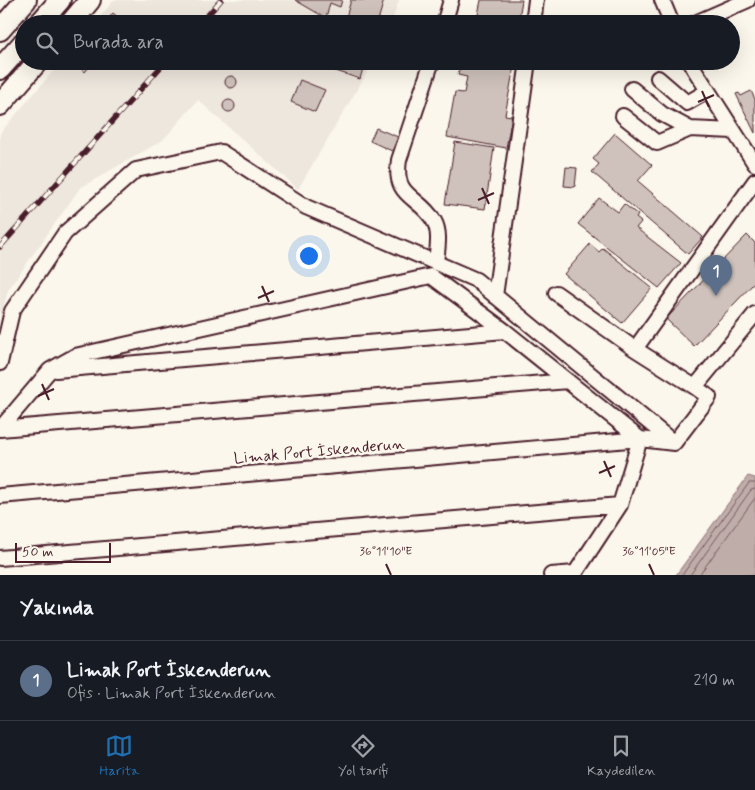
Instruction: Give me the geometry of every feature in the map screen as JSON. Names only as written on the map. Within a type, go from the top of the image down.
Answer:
[{"type":"highway","points":[[0,30],[26,0]]},
{"type":"highway","points":[[47,15],[60,0]]},
{"type":"highway","points":[[78,15],[90,0]]},
{"type":"highway","points":[[0,69],[15,52]]},
{"type":"highway","points":[[0,105],[30,70]]},
{"type":"street","points":[[447,15],[451,0]]},
{"type":"street","points":[[534,15],[536,0]]},
{"type":"street","points":[[662,0],[668,15]]},
{"type":"street","points":[[714,15],[748,0]]},
{"type":"street","points":[[429,70],[399,160],[397,175],[410,197],[434,221],[438,233],[436,263]]},
{"type":"street","points":[[495,296],[527,70]]},
{"type":"street","points":[[695,70],[755,164]]},
{"type":"street","points":[[658,78],[687,103],[708,92]]},
{"type":"street","points":[[632,89],[662,114],[690,129],[733,131]]},
{"type":"street","points":[[623,116],[657,143],[690,129]]},
{"type":"street","points":[[0,363],[12,311],[65,233],[136,170],[221,152],[306,207],[476,280],[674,443],[709,397],[635,349],[556,294]]},
{"type":"street","points":[[635,349],[755,181]]},
{"type":"street","points":[[0,429],[50,370],[75,356],[431,276],[505,331],[640,439],[620,505],[574,574],[551,575]]},
{"type":"street","points":[[695,387],[755,314]]},
{"type":"street","points":[[50,370],[505,331]]},
{"type":"street","points":[[0,429],[568,381]]},
{"type":"street","name":"Limak Port İskenderun","points":[[0,496],[640,439],[674,443]]},
{"type":"street","points":[[0,558],[620,505]]},
{"type":"shaded area","points":[[114,0],[399,0],[394,15],[102,15]]},
{"type":"shaded area","points":[[54,70],[369,70],[298,189],[198,100],[163,140],[80,188],[8,290],[0,319],[0,133]]},
{"type":"water","points":[[748,476],[755,478],[755,575],[676,575]]},
{"type":"building","points":[[295,0],[342,0],[340,7],[330,3],[327,15],[321,15]]},
{"type":"building","points":[[351,0],[384,0],[380,15],[347,15]]},
{"type":"building","points":[[481,0],[522,0],[520,15],[478,15]]},
{"type":"building","points":[[333,70],[362,70],[360,79]]},
{"type":"building","points":[[459,70],[513,70],[505,115],[512,116],[506,148],[447,137],[455,92],[464,93],[467,77],[458,75]]},
{"type":"building","points":[[229,76],[233,76],[237,82],[233,88],[229,88],[225,84],[225,80]]},
{"type":"building","points":[[300,80],[325,90],[315,112],[291,102]]},
{"type":"building","points":[[751,91],[755,99],[755,133],[736,94],[739,93],[741,96]]},
{"type":"building","points":[[227,100],[231,100],[235,106],[231,112],[227,112],[223,108],[223,104]]},
{"type":"building","points":[[376,128],[398,137],[392,151],[370,141]]},
{"type":"building","points":[[615,133],[652,165],[638,181],[703,237],[688,254],[592,172],[599,164],[593,159]]},
{"type":"building","points":[[455,142],[494,148],[485,209],[445,204]]},
{"type":"building","points":[[566,167],[577,168],[575,187],[564,186]]},
{"type":"building","points":[[599,198],[618,212],[624,204],[638,215],[636,218],[641,222],[636,228],[681,263],[659,288],[578,224]]},
{"type":"building","points":[[747,235],[755,243],[755,282],[694,346],[666,319]]},
{"type":"building","points":[[590,244],[599,252],[603,248],[652,288],[622,323],[564,274]]},
{"type":"railway","points":[[208,15],[221,0]]},
{"type":"railway","points":[[0,247],[158,70]]},
{"type":"place","name":"Limak Port İskenderun","points":[[716,296]]}]
